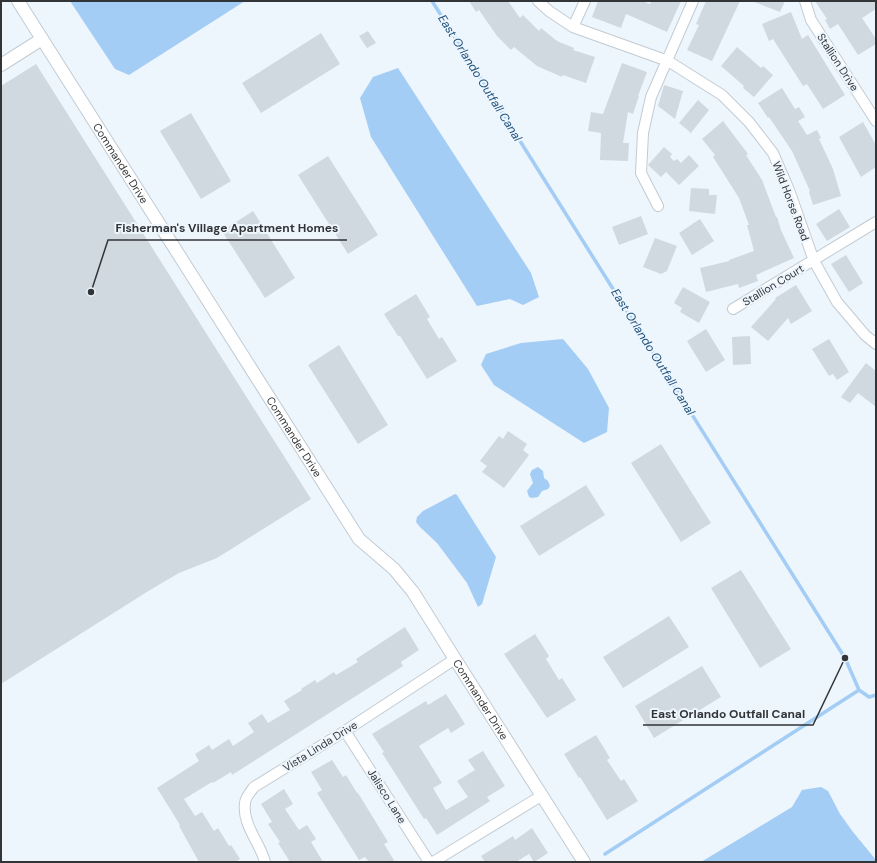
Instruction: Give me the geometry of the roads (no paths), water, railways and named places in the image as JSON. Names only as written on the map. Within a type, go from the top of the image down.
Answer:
[{"type":"street","name":"Commander Drive","points":[[18,1],[359,539],[394,569],[413,592],[584,862]]},
{"type":"street","name":"Wild Horse Road","points":[[538,1],[549,11],[572,27],[668,61],[722,94],[749,122],[773,153],[789,190],[814,261],[837,302],[866,335],[876,344]]},
{"type":"street","points":[[572,27],[585,1]]},
{"type":"street","points":[[658,206],[641,173],[643,133],[651,96],[668,61],[693,1]]},
{"type":"street","name":"Stallion Drive","points":[[805,1],[811,20],[876,121]]},
{"type":"street","points":[[1,65],[42,39]]},
{"type":"street","points":[[814,261],[876,222]]},
{"type":"street","name":"Stallion Court","points":[[733,309],[814,261]]},
{"type":"street","name":"Vista Linda Drive","points":[[265,862],[263,852],[246,821],[244,802],[254,787],[345,731],[455,659]]},
{"type":"street","name":"Jalisco Lane","points":[[345,731],[429,862]]},
{"type":"street","points":[[433,862],[541,796]]},
{"type":"water","points":[[70,1],[245,1],[129,75],[115,69]]},
{"type":"water","points":[[398,68],[531,273],[539,297],[523,305],[510,299],[477,306],[371,137],[360,98],[373,77]]},
{"type":"water","points":[[563,339],[588,369],[609,408],[607,432],[584,443],[494,385],[481,365],[486,354],[521,343]]},
{"type":"water","points":[[538,467],[543,471],[544,478],[548,481],[550,486],[548,489],[542,491],[538,497],[532,498],[529,497],[527,491],[533,483],[530,474],[532,470]]},
{"type":"water","points":[[455,494],[496,557],[482,604],[478,607],[467,583],[437,543],[416,522],[417,517],[423,511]]},
{"type":"water","points":[[821,787],[828,791],[840,814],[876,862],[701,862],[792,807],[802,790]]},
{"type":"waterway","name":"East Orlando Outfall Canal","points":[[432,1],[845,658],[859,690],[869,697],[876,695]]},
{"type":"waterway","points":[[605,854],[859,690]]},
{"type":"place","name":"Fisherman's Village Apartment Homes","points":[[91,292]]},
{"type":"place","name":"East Orlando Outfall Canal","points":[[845,658]]}]
